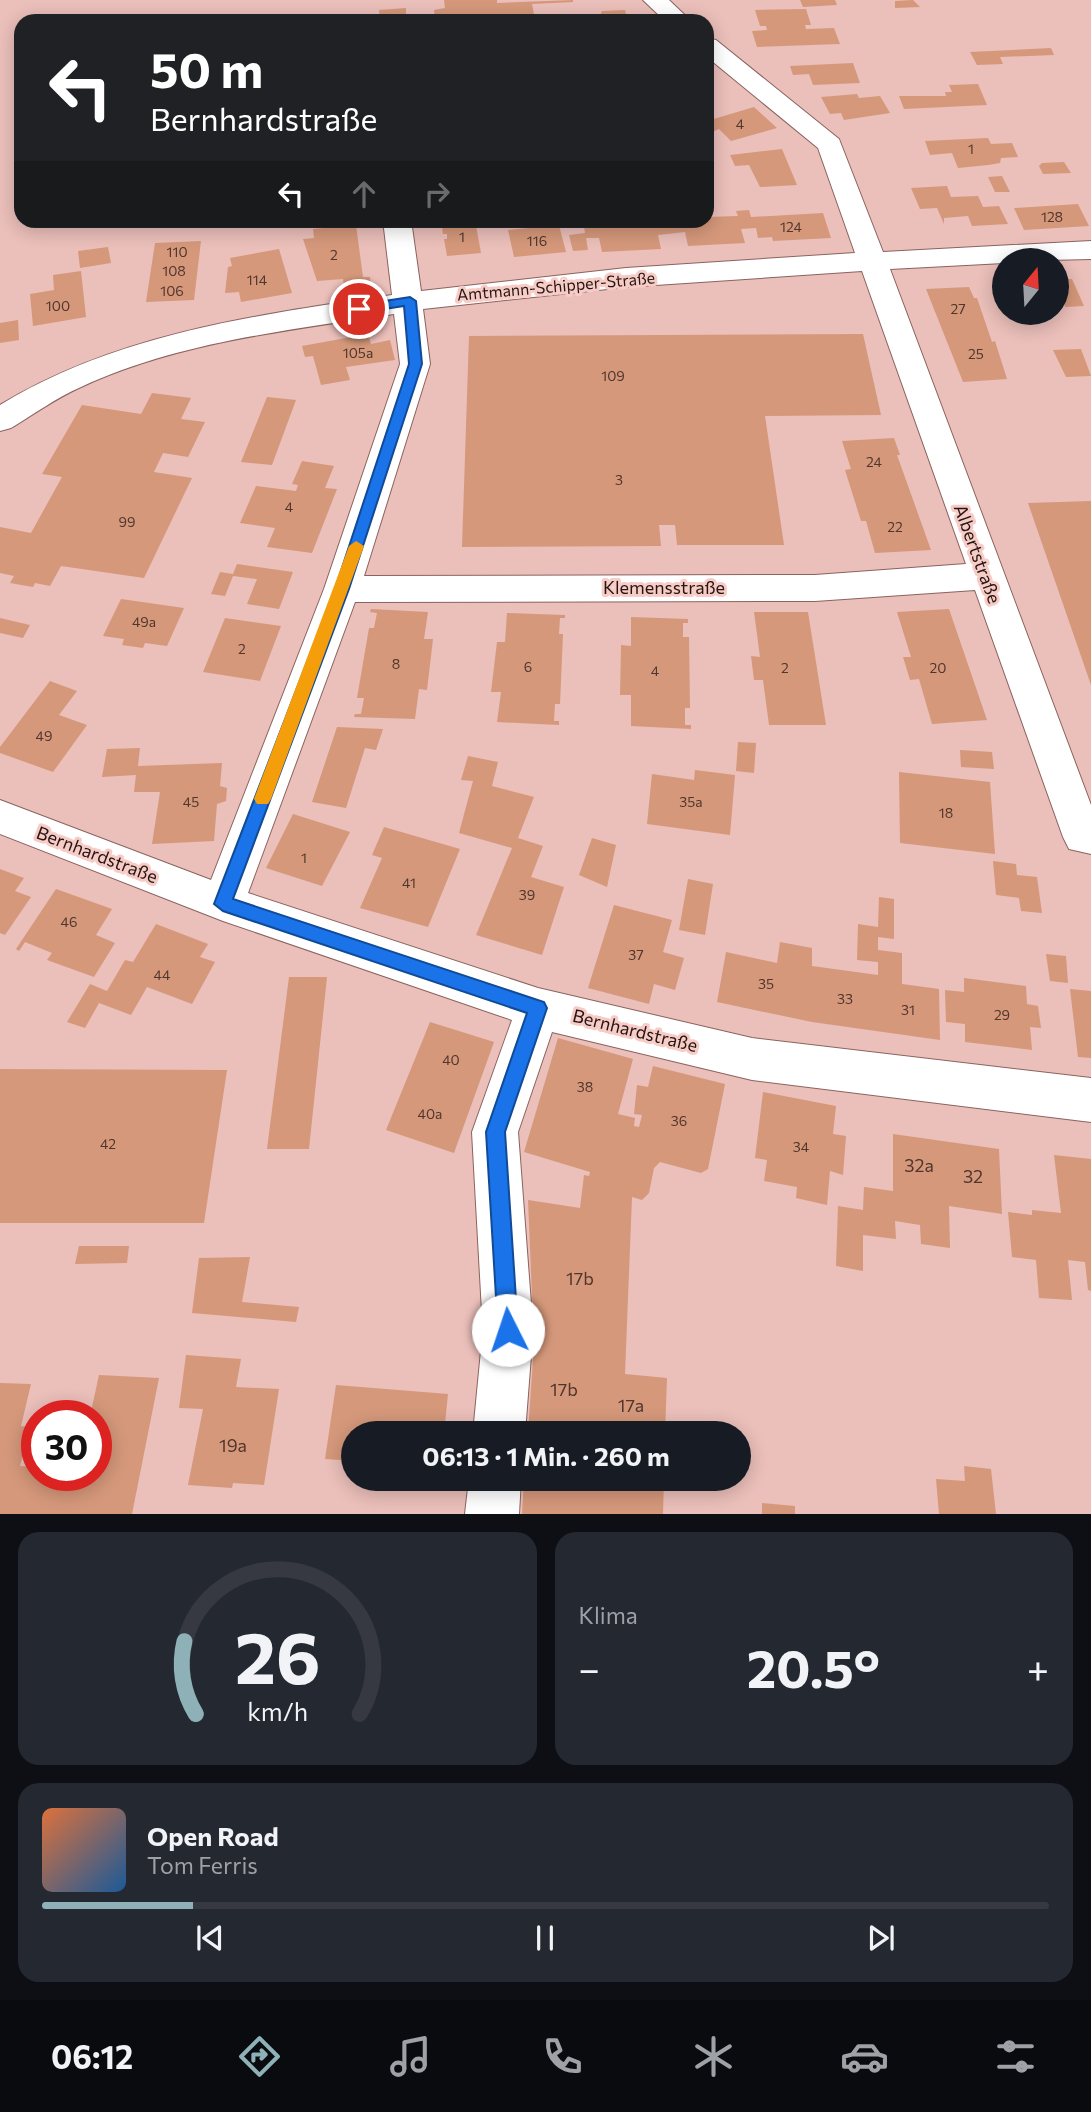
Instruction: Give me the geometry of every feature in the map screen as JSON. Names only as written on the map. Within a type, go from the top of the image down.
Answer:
[{"type":"street","points":[[655,0],[671,14]]},
{"type":"street","name":"Albertstraße","points":[[714,51],[830,145],[870,262],[1083,837],[1091,837]]},
{"type":"street","points":[[223,904],[342,589],[415,364],[410,301],[398,228]]},
{"type":"street","name":"Amtmann-Schipper-Straße","points":[[0,420],[75,377],[142,352],[209,335],[410,301],[512,286],[1091,250]]},
{"type":"street","name":"Klemensstraße","points":[[342,589],[815,587],[985,576]]},
{"type":"street","name":"Bernhardstraße","points":[[0,817],[223,904],[538,1008],[752,1059],[1091,1100]]},
{"type":"street","points":[[500,1421],[508,1330],[495,1132],[538,1008]]},
{"type":"street","points":[[492,1514],[494,1491]]},
{"type":"building","points":[[444,0],[497,0],[497,3],[573,0],[532,4],[534,14],[434,14],[434,10],[445,8]]},
{"type":"building","points":[[800,0],[835,0],[837,5],[803,7]]},
{"type":"building","points":[[913,0],[920,7],[895,8],[895,1]]},
{"type":"building","points":[[406,8],[406,14],[379,14],[379,10]]},
{"type":"building","points":[[806,9],[811,25],[805,25],[806,29],[834,28],[840,44],[757,47],[752,31],[767,30],[766,26],[760,26],[755,10]]},
{"type":"building","points":[[625,10],[626,14],[600,14],[602,11]]},
{"type":"building","points":[[1051,48],[1054,55],[1000,57],[1003,64],[977,65],[970,52]]},
{"type":"building","points":[[853,63],[860,83],[813,85],[809,74],[793,75],[790,66]]},
{"type":"building","points":[[978,84],[987,105],[904,109],[899,96],[946,96],[945,92],[952,92],[949,85]]},
{"type":"building","points":[[857,94],[859,98],[880,96],[890,113],[844,120],[841,113],[830,114],[821,97]]},
{"type":"building","points":[[754,107],[777,128],[731,141],[719,129],[714,131],[714,119]]},
{"type":"building","points":[[988,138],[991,144],[1012,143],[1018,157],[1001,158],[1000,163],[958,168],[952,153],[930,155],[925,141]]},
{"type":"building","points":[[782,149],[797,185],[760,187],[749,165],[735,166],[730,155]]},
{"type":"building","points":[[1064,162],[1071,173],[1043,174],[1039,166],[1042,163]]},
{"type":"building","points":[[1002,176],[1010,192],[995,192],[988,177]]},
{"type":"building","points":[[947,186],[951,197],[978,196],[983,207],[999,206],[1008,224],[972,226],[968,216],[944,218],[944,224],[937,208],[920,209],[911,188]]},
{"type":"building","points":[[1078,204],[1089,226],[1024,230],[1014,208]]},
{"type":"building","points":[[749,210],[751,217],[823,213],[831,238],[773,241],[772,237],[758,238],[756,228],[741,229],[745,243],[688,246],[685,232],[658,235],[661,249],[602,252],[599,238],[586,238],[588,250],[573,251],[569,235],[585,233],[584,228],[714,228],[714,217],[738,216],[736,211]]},
{"type":"building","points":[[356,228],[363,277],[370,277],[371,285],[344,287],[343,279],[317,281],[303,239],[314,238],[313,229]]},
{"type":"building","points":[[442,228],[476,228],[481,253],[447,256],[444,239],[447,239],[447,234],[443,234]]},
{"type":"building","points":[[560,228],[566,252],[514,257],[508,230]]},
{"type":"building","points":[[201,241],[194,300],[146,302],[155,243]]},
{"type":"building","points":[[108,247],[111,263],[80,268],[78,251]]},
{"type":"building","points":[[279,249],[292,293],[241,302],[239,292],[225,293],[228,267],[232,266],[230,258]]},
{"type":"building","points":[[81,271],[86,317],[33,326],[30,294],[54,290],[53,275]]},
{"type":"building","points":[[1069,279],[1072,279],[1084,306],[1069,307]]},
{"type":"building","points":[[969,287],[974,298],[977,298],[992,342],[995,341],[1007,379],[963,382],[926,289]]},
{"type":"building","points":[[18,320],[19,340],[0,343],[0,323]]},
{"type":"building","points":[[368,334],[371,344],[390,340],[395,360],[346,367],[350,380],[321,385],[313,356],[305,357],[302,346]]},
{"type":"building","points":[[863,334],[881,415],[765,416],[784,545],[677,545],[675,525],[659,525],[661,546],[462,547],[469,336]]},
{"type":"building","points":[[1081,349],[1091,376],[1066,377],[1053,350]]},
{"type":"building","points":[[152,393],[191,398],[181,419],[205,422],[188,457],[163,453],[154,472],[192,478],[144,578],[61,566],[50,586],[35,583],[33,587],[10,583],[14,576],[0,573],[0,527],[31,533],[62,477],[42,474],[82,405],[141,414]]},
{"type":"building","points":[[267,397],[296,400],[272,465],[241,462]]},
{"type":"building","points":[[894,438],[900,455],[897,455],[931,550],[875,553],[866,521],[861,521],[845,470],[851,469],[842,441]]},
{"type":"building","points":[[302,461],[334,466],[325,488],[337,489],[312,553],[267,547],[275,528],[240,523],[256,486],[296,491],[298,485],[292,484]]},
{"type":"building","points":[[1091,501],[1091,685],[1028,503]]},
{"type":"building","points":[[237,564],[293,572],[279,609],[247,604],[257,579],[233,576],[225,596],[211,594],[220,572],[233,574]]},
{"type":"building","points":[[121,599],[184,608],[167,646],[145,643],[143,648],[122,645],[124,639],[103,636]]},
{"type":"building","points":[[371,609],[428,612],[424,639],[433,639],[427,690],[419,689],[415,719],[354,717],[355,714],[361,714],[364,698],[357,698],[369,628],[374,628],[377,613],[370,612]]},
{"type":"building","points":[[949,609],[987,720],[932,724],[919,679],[910,680],[903,657],[911,657],[897,612]]},
{"type":"building","points":[[754,612],[808,612],[826,725],[769,725],[763,680],[754,680],[751,656],[760,657]]},
{"type":"building","points":[[507,613],[565,615],[565,618],[560,618],[559,634],[563,634],[560,704],[555,704],[554,721],[559,721],[559,725],[497,722],[501,692],[491,692],[497,642],[505,642]]},
{"type":"building","points":[[631,617],[688,619],[688,623],[683,623],[683,637],[689,637],[690,708],[685,708],[685,725],[691,725],[691,729],[631,726],[631,695],[620,695],[621,645],[631,646]]},
{"type":"building","points":[[0,618],[30,625],[23,638],[0,633]]},
{"type":"building","points":[[225,618],[281,626],[260,681],[203,672]]},
{"type":"building","points":[[50,681],[77,691],[59,715],[87,725],[53,772],[0,753],[0,747]]},
{"type":"building","points":[[337,727],[383,729],[376,750],[365,748],[346,808],[312,802]]},
{"type":"building","points":[[738,742],[756,743],[754,773],[736,771]]},
{"type":"building","points":[[140,748],[138,766],[222,763],[220,786],[227,788],[226,801],[217,804],[214,841],[152,844],[160,792],[134,792],[136,775],[102,777],[107,749]]},
{"type":"building","points":[[960,750],[992,752],[994,769],[961,767]]},
{"type":"building","points":[[468,756],[498,762],[492,786],[534,797],[518,838],[543,846],[531,877],[564,887],[542,955],[476,935],[512,848],[459,833],[473,781],[461,780]]},
{"type":"building","points":[[695,770],[735,775],[730,835],[647,824],[652,774],[694,780]]},
{"type":"building","points":[[899,772],[990,782],[995,854],[900,843]]},
{"type":"building","points":[[293,814],[350,832],[322,886],[266,868]]},
{"type":"building","points":[[384,827],[460,849],[428,927],[360,908],[382,858],[372,855]]},
{"type":"building","points":[[592,838],[616,845],[607,887],[579,875]]},
{"type":"building","points":[[993,861],[1016,864],[1017,875],[1037,877],[1042,913],[1021,911],[1019,898],[996,895]]},
{"type":"building","points":[[0,869],[24,878],[15,891],[31,897],[5,935],[0,933]]},
{"type":"building","points":[[688,879],[713,884],[705,935],[679,930]]},
{"type":"building","points":[[56,889],[112,909],[96,935],[115,943],[94,977],[47,960],[52,953],[25,942],[19,951],[16,949]]},
{"type":"building","points":[[879,897],[894,899],[894,939],[878,937],[878,950],[902,953],[902,984],[939,989],[940,1040],[812,1022],[717,1002],[726,952],[777,963],[780,942],[812,948],[812,966],[878,975],[878,962],[857,960],[858,924],[878,927]]},
{"type":"building","points":[[614,905],[672,920],[663,952],[684,958],[675,990],[654,984],[649,1004],[588,988]]},
{"type":"building","points":[[156,924],[208,944],[200,957],[215,962],[192,1004],[147,987],[131,1015],[99,1003],[85,1028],[67,1022],[90,984],[107,991],[125,960],[133,962]]},
{"type":"building","points":[[1046,954],[1066,956],[1068,983],[1050,981]]},
{"type":"building","points":[[289,977],[327,977],[309,1149],[267,1149]]},
{"type":"building","points":[[964,978],[1026,986],[1027,1004],[1038,1006],[1041,1028],[1030,1027],[1032,1050],[965,1042],[965,1024],[946,1022],[945,990],[964,992]]},
{"type":"building","points":[[1070,989],[1091,991],[1091,1058],[1078,1057]]},
{"type":"building","points":[[430,1022],[494,1042],[454,1153],[386,1130]]},
{"type":"building","points":[[558,1038],[633,1059],[618,1114],[635,1118],[634,1126],[639,1127],[642,1115],[634,1114],[637,1085],[648,1087],[653,1066],[725,1084],[708,1169],[701,1173],[660,1162],[654,1168],[649,1193],[642,1200],[632,1197],[625,1374],[667,1378],[665,1421],[529,1421],[534,1344],[528,1200],[580,1208],[584,1175],[589,1176],[590,1172],[524,1152]]},
{"type":"building","points":[[0,1069],[227,1070],[204,1223],[0,1223]]},
{"type":"building","points":[[763,1092],[836,1106],[833,1134],[846,1136],[843,1175],[830,1171],[827,1205],[796,1198],[797,1187],[764,1181],[767,1160],[755,1158]]},
{"type":"building","points":[[893,1134],[999,1149],[1002,1214],[949,1206],[950,1248],[921,1244],[920,1225],[895,1221],[896,1239],[863,1235],[863,1271],[836,1266],[838,1206],[863,1210],[864,1187],[893,1191]]},
{"type":"building","points":[[1054,1155],[1091,1159],[1091,1291],[1088,1290],[1085,1262],[1068,1260],[1072,1300],[1039,1298],[1036,1260],[1012,1257],[1008,1212],[1032,1215],[1032,1210],[1061,1213]]},
{"type":"building","points":[[79,1246],[129,1246],[127,1263],[75,1264]]},
{"type":"building","points":[[250,1257],[242,1302],[299,1307],[296,1322],[192,1313],[199,1258]]},
{"type":"building","points":[[186,1355],[241,1359],[236,1387],[279,1389],[264,1485],[233,1483],[232,1488],[188,1485],[203,1409],[179,1408]]},
{"type":"building","points":[[99,1375],[159,1378],[132,1514],[0,1514],[0,1383],[31,1384],[27,1400],[21,1400],[21,1491],[112,1491],[112,1400],[94,1400]]},
{"type":"building","points":[[336,1385],[448,1394],[445,1421],[341,1421],[341,1460],[325,1459]]},
{"type":"building","points":[[964,1466],[991,1469],[996,1514],[939,1514],[936,1479],[965,1481]]},
{"type":"building","points":[[523,1491],[664,1491],[663,1514],[522,1514]]},
{"type":"building","points":[[762,1503],[795,1506],[795,1514],[762,1514]]},
{"type":"slow traffic","points":[[262,799],[356,546]]},
{"type":"route","points":[[359,309],[410,301],[415,364],[401,415],[342,589],[223,904],[538,1008],[495,1132],[508,1330]]}]
